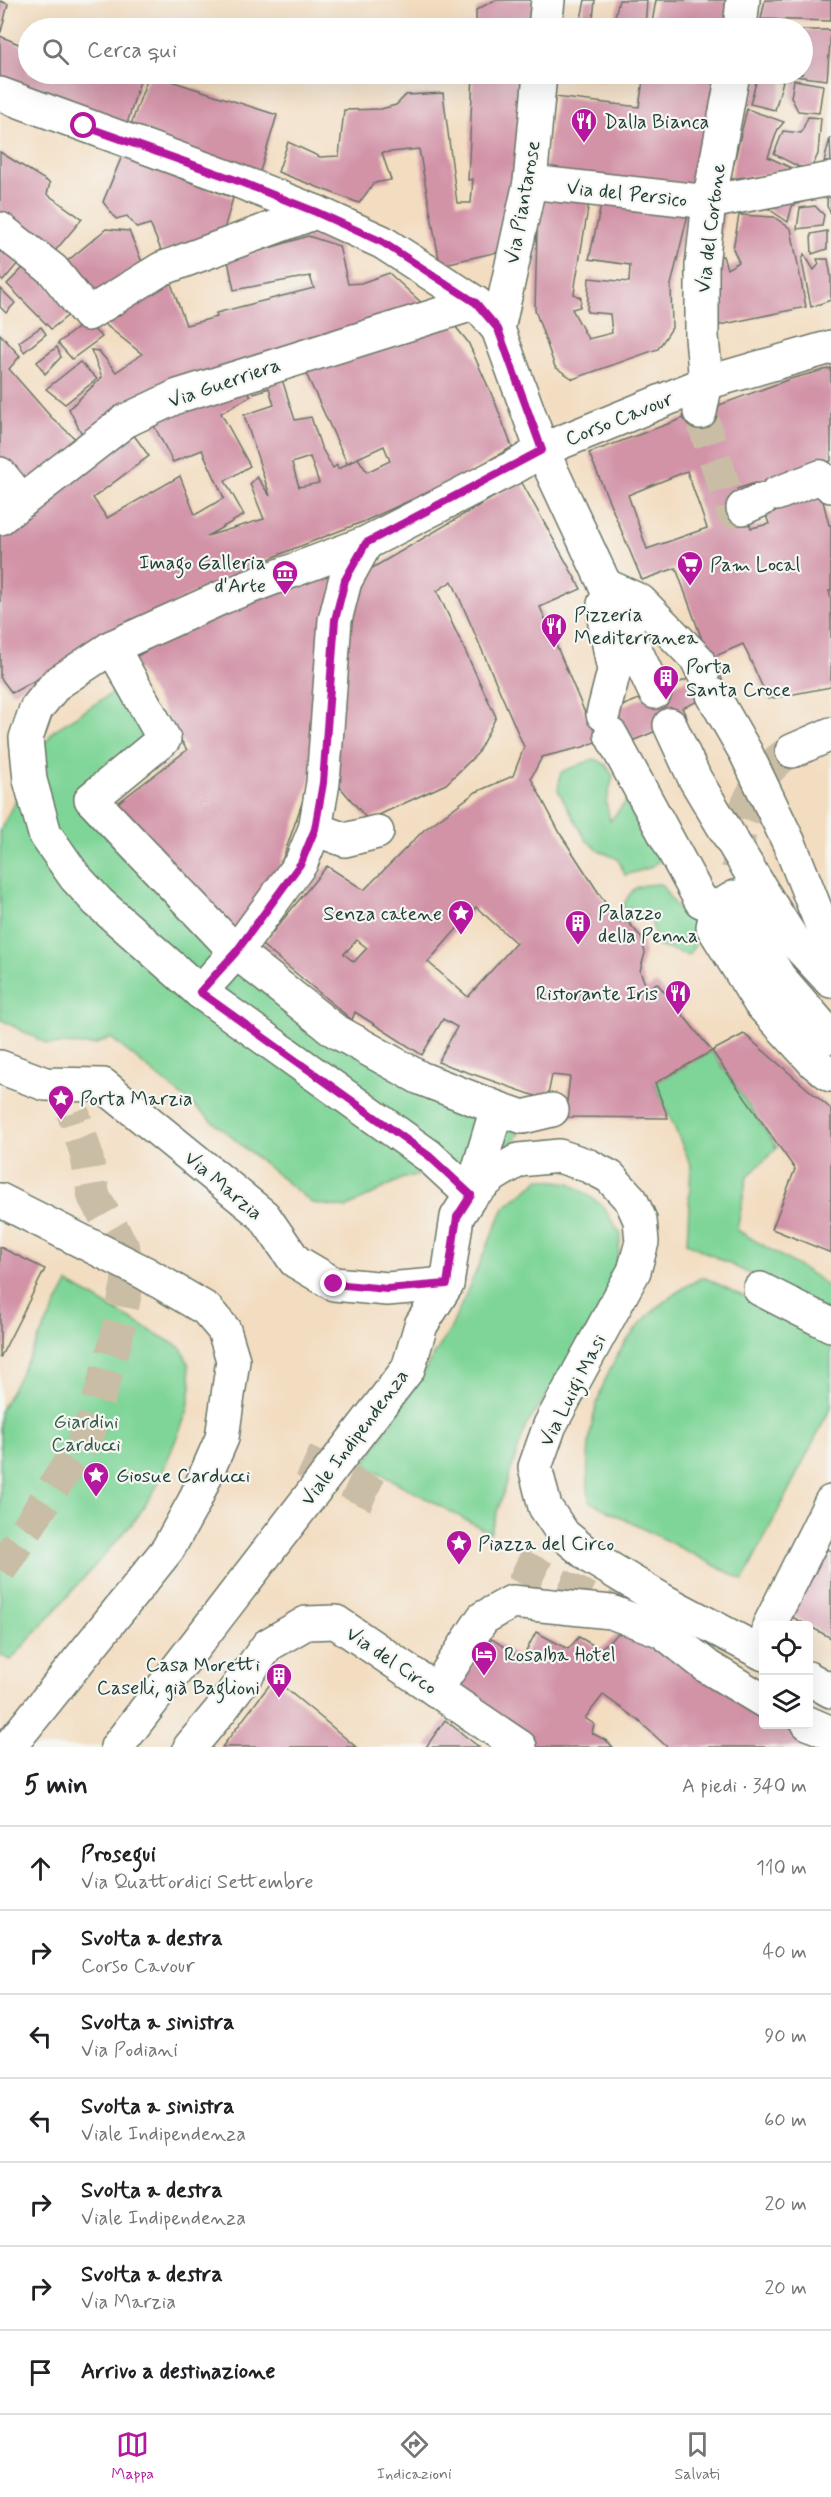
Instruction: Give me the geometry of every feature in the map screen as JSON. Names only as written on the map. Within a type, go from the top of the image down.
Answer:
[{"type":"street","points":[[546,18],[548,0]]},
{"type":"street","points":[[741,18],[743,0]]},
{"type":"street","name":"Via Piantarose","points":[[498,329],[530,182],[539,84]]},
{"type":"street","name":"Via del Cortone","points":[[703,398],[702,265],[709,202],[731,84]]},
{"type":"street","points":[[0,94],[316,212],[382,242],[476,303],[498,329],[542,450],[655,692]]},
{"type":"street","name":"Via del Persico","points":[[530,182],[709,202],[831,178]]},
{"type":"street","points":[[0,229],[53,270],[88,314],[161,269],[316,212]]},
{"type":"street","name":"Via Guerriera","points":[[11,509],[126,421],[178,396],[476,303]]},
{"type":"street","name":"Corso Cavour","points":[[200,992],[98,902],[75,877],[45,834],[30,780],[26,738],[36,709],[56,684],[112,647],[223,597],[366,543],[542,450],[703,398],[831,347]]},
{"type":"street","points":[[0,474],[11,509]]},
{"type":"street","points":[[760,501],[820,477],[831,486]]},
{"type":"street","points":[[366,543],[345,580],[334,632],[323,783],[315,829],[301,863],[236,952],[200,992],[429,1156],[471,1195],[497,1108]]},
{"type":"street","points":[[605,585],[640,602],[697,659],[790,845],[826,936],[831,972]]},
{"type":"street","points":[[605,585],[604,618],[614,671],[607,725],[701,901],[742,908],[793,940],[831,981]]},
{"type":"street","points":[[112,647],[164,739],[90,799],[236,952],[334,1030],[420,1078],[497,1108],[523,1117],[552,1110]]},
{"type":"street","points":[[670,725],[695,779],[742,908],[779,977],[831,1037]]},
{"type":"street","points":[[792,751],[831,734]]},
{"type":"street","points":[[315,829],[345,840],[377,832]]},
{"type":"street","points":[[742,908],[713,927],[760,1003],[815,1063],[831,1075]]},
{"type":"street","name":"Via Marzia","points":[[0,1066],[45,1084],[103,1085],[264,1216],[295,1261],[334,1284],[387,1289],[447,1284]]},
{"type":"street","name":"Via Luigi Masi","points":[[471,1195],[492,1176],[519,1160],[559,1156],[589,1166],[610,1177],[631,1200],[640,1220],[642,1242],[634,1271],[550,1425],[535,1467],[545,1507],[564,1535],[592,1558],[662,1600],[759,1640]]},
{"type":"street","name":"Viale Indipendenza","points":[[117,1747],[408,1369],[421,1324],[447,1284],[457,1217],[471,1195]]},
{"type":"street","points":[[0,1200],[145,1273],[206,1309],[224,1330],[233,1360],[222,1438],[194,1502],[168,1549],[9,1747]]},
{"type":"street","points":[[760,1289],[831,1325]]},
{"type":"street","points":[[773,1621],[831,1502]]},
{"type":"street","points":[[442,1694],[483,1618],[512,1602],[611,1612],[662,1631],[708,1667],[759,1698]]},
{"type":"street","name":"Via del Circo","points":[[190,1747],[220,1711],[268,1645],[306,1623],[336,1622],[503,1738]]},
{"type":"street","points":[[813,1681],[831,1691]]},
{"type":"street","points":[[813,1725],[831,1733]]},
{"type":"green space","points":[[123,686],[168,757],[104,803],[245,950],[519,1134],[495,1162],[403,1178],[346,1208],[312,1203],[111,1038],[94,1045],[47,1044],[0,1019],[0,831],[35,761],[53,731]]},
{"type":"green space","points":[[594,759],[606,765],[613,777],[606,802],[610,821],[630,797],[664,857],[649,868],[625,875],[618,859],[600,851],[586,840],[558,790],[561,772]]},
{"type":"green space","points":[[661,884],[676,907],[689,915],[697,933],[694,947],[688,955],[654,945],[653,929],[648,918],[638,911],[622,908],[636,888]]},
{"type":"green space","points":[[712,1051],[777,1148],[747,1177],[737,1230],[813,1275],[831,1289],[831,1314],[687,1243],[691,1165],[655,1083]]},
{"type":"green space","points":[[540,1179],[570,1183],[602,1205],[621,1235],[614,1282],[578,1349],[526,1426],[490,1533],[364,1465],[450,1330],[504,1208]]},
{"type":"green space","points":[[703,1277],[831,1338],[831,1407],[743,1580],[589,1501],[588,1466],[591,1432],[598,1400],[610,1370],[626,1342],[647,1317],[672,1295]]},
{"type":"green space","name":"Giardini Carducci","points":[[68,1283],[181,1348],[189,1365],[191,1386],[188,1410],[156,1488],[136,1519],[11,1660],[0,1655],[0,1412]]},
{"type":"building","points":[[495,0],[536,0],[534,18],[476,18],[476,10]]},
{"type":"building","points":[[585,0],[595,0],[593,18],[581,18]]},
{"type":"building","points":[[619,0],[647,0],[646,18],[614,18]]},
{"type":"building","points":[[656,0],[731,0],[727,18],[653,18]]},
{"type":"building","points":[[765,0],[831,0],[831,21],[813,20],[813,18],[761,18]]},
{"type":"building","points":[[0,1],[8,4],[1,32],[0,32]]},
{"type":"building","points":[[813,30],[831,30],[827,80],[813,78]]},
{"type":"building","points":[[0,36],[18,44],[18,84],[139,84],[124,134],[0,88]]},
{"type":"building","points":[[145,84],[180,84],[277,115],[258,178],[128,133]]},
{"type":"building","points":[[473,84],[527,84],[507,250],[440,265],[419,149],[382,153],[391,180],[374,183],[359,203],[278,172],[288,142],[320,157],[339,156],[344,110],[381,109],[396,105],[406,95],[443,93],[457,203],[471,203],[473,179],[468,180]]},
{"type":"building","points":[[642,84],[715,84],[698,184],[625,180],[545,171],[555,97],[639,107]]},
{"type":"building","points":[[756,84],[782,84],[775,110],[750,104]]},
{"type":"building","points":[[793,84],[823,85],[819,113],[798,111],[791,97]]},
{"type":"building","points":[[747,109],[784,122],[778,129],[768,157],[796,170],[730,179]]},
{"type":"building","points":[[808,117],[821,118],[818,154],[812,167],[799,167],[774,154],[783,131],[801,133]]},
{"type":"building","points":[[830,138],[831,162],[824,162]]},
{"type":"building","points":[[0,152],[50,183],[47,194],[82,219],[50,257],[0,218]]},
{"type":"building","points":[[122,156],[233,198],[223,233],[162,252],[150,224],[137,228],[127,216],[116,219],[103,202]]},
{"type":"building","points":[[828,182],[831,182],[831,214],[827,206]]},
{"type":"building","points":[[538,191],[590,197],[574,294],[581,298],[580,307],[572,309],[588,339],[612,333],[610,314],[587,312],[589,278],[629,282],[630,265],[589,259],[602,201],[689,210],[671,285],[672,328],[658,349],[573,379],[555,367],[535,310]]},
{"type":"building","points":[[814,197],[792,206],[788,222],[767,208],[725,210],[717,256],[723,256],[727,269],[739,262],[733,249],[739,215],[774,217],[791,229],[806,307],[710,327],[719,204]]},
{"type":"building","points":[[815,206],[824,215],[822,226],[797,229],[800,208]]},
{"type":"building","points":[[106,229],[129,231],[142,262],[88,305],[59,268]]},
{"type":"building","points":[[827,231],[827,249],[812,254],[811,234]]},
{"type":"building","points":[[308,236],[339,246],[348,284],[361,283],[389,273],[424,305],[84,438],[69,409],[102,377],[91,350],[99,351],[116,372],[142,354],[97,318],[168,275],[186,325],[217,317],[216,313],[314,288],[310,276],[234,290],[228,261]]},
{"type":"building","points":[[4,247],[24,256],[3,281],[0,279],[0,253]]},
{"type":"building","points":[[804,254],[814,270],[819,264],[817,259],[828,259],[831,277],[831,300],[811,307],[802,261]]},
{"type":"building","points":[[29,262],[70,314],[51,329],[7,284]]},
{"type":"building","points":[[0,288],[15,303],[6,313],[0,307]]},
{"type":"building","points":[[450,320],[468,342],[512,447],[459,478],[365,521],[290,550],[201,589],[12,693],[0,677],[0,526],[128,427],[149,456],[93,498],[107,518],[180,476],[195,515],[224,498],[202,450],[173,462],[149,416],[241,379],[251,396],[221,413],[250,466],[225,481],[244,515],[207,536],[264,519],[250,484],[257,477],[270,496],[244,415],[274,405],[269,388],[254,393],[249,379],[279,370],[295,420],[311,417],[321,447],[333,468],[337,465],[338,469],[358,458],[367,472],[390,461],[384,446],[347,463],[304,369]],"holes":[[[310,457],[319,483],[299,487],[292,463]]]},
{"type":"building","points":[[85,322],[102,337],[72,359],[58,343]]},
{"type":"building","points":[[41,327],[46,334],[24,352],[19,342]]},
{"type":"building","points":[[0,334],[20,356],[9,369],[51,417],[80,443],[21,492],[0,466]]},
{"type":"building","points":[[57,347],[61,357],[45,374],[37,362]]},
{"type":"building","points":[[80,362],[97,379],[65,404],[46,389]]},
{"type":"building","points":[[831,368],[831,461],[814,465],[829,525],[831,525],[831,591],[829,591],[831,599],[831,687],[768,699],[743,644],[709,659],[676,568],[642,580],[589,453],[790,379]],"holes":[[[687,471],[707,528],[647,549],[628,495]],[[755,483],[769,524],[751,528],[737,489]]]},
{"type":"building","points":[[521,481],[581,589],[540,607],[588,720],[717,667],[726,689],[682,708],[687,718],[625,744],[620,732],[583,747],[542,757],[531,778],[561,835],[617,921],[629,923],[641,937],[645,953],[640,971],[647,989],[657,983],[712,1051],[655,1083],[668,1118],[565,1117],[570,1077],[552,1075],[547,1100],[438,1062],[457,1027],[443,1019],[422,1055],[355,1012],[352,1020],[262,945],[327,866],[364,890],[424,830],[476,792],[513,776],[524,747],[452,581],[437,591],[496,717],[477,754],[446,784],[368,820],[334,780],[341,633],[362,574]],"holes":[[[476,907],[516,943],[468,997],[428,962]],[[357,940],[367,948],[354,962],[344,954]]]},
{"type":"building","points":[[335,565],[311,777],[274,884],[239,932],[115,805],[187,750],[132,659],[186,628]]},
{"type":"building","points":[[744,1034],[831,1109],[831,1253],[772,1229],[795,1169],[712,1051]]},
{"type":"building","points":[[0,1247],[45,1269],[0,1358]]},
{"type":"building","points":[[827,1549],[831,1551],[831,1638],[813,1628],[813,1621],[799,1621],[792,1617]]},
{"type":"building","points":[[536,1632],[568,1649],[579,1637],[600,1649],[618,1634],[664,1638],[759,1713],[759,1729],[794,1729],[831,1740],[831,1747],[667,1747],[638,1720],[603,1695],[585,1718],[594,1724],[592,1733],[613,1747],[531,1747],[453,1690],[492,1639],[522,1659]]},
{"type":"building","name":"Casa Moretti Caselli, già Baglioni","points":[[274,1679],[324,1720],[356,1747],[222,1747]]},
{"type":"building","points":[[445,1720],[479,1747],[426,1747]]},
{"type":"tunnel","points":[[700,412],[732,511],[743,508]]},
{"type":"tunnel","points":[[738,868],[740,831],[747,805],[766,773],[783,756],[792,751]]},
{"type":"tunnel","points":[[0,1570],[89,1433],[116,1340],[128,1280],[124,1249],[94,1197],[86,1153],[73,1112]]},
{"type":"tunnel","points":[[303,1461],[389,1501]]},
{"type":"tunnel","points":[[515,1563],[616,1612]]},
{"type":"place","name":"Dalla Bianca","points":[[584,144]]},
{"type":"place","name":"Pam Local","points":[[690,587]]},
{"type":"place","name":"Imago Galleria d'Arte","points":[[285,596]]},
{"type":"place","name":"Pizzeria Mediterranea","points":[[554,649]]},
{"type":"place","name":"Porta Santa Croce","points":[[666,701]]},
{"type":"place","name":"Senza catene","points":[[461,936]]},
{"type":"place","name":"Palazzo della Penna","points":[[578,946]]},
{"type":"place","name":"Ristorante Iris","points":[[678,1016]]},
{"type":"place","name":"Porta Marzia","points":[[61,1121]]},
{"type":"place","name":"Giosue Carducci","points":[[96,1498]]},
{"type":"place","name":"Piazza del Circo","points":[[459,1566]]},
{"type":"place","name":"Rosalba Hotel","points":[[484,1677]]},
{"type":"place","name":"Casa Moretti Caselli, già Baglioni","points":[[279,1699]]},
{"type":"route","points":[[84,126],[233,179],[316,212],[382,242],[476,303],[498,329],[542,450],[518,465],[366,543],[345,580],[335,620],[323,783],[315,829],[301,863],[236,952],[200,992],[429,1156],[471,1195],[457,1217],[447,1284],[387,1289],[334,1284]]}]
